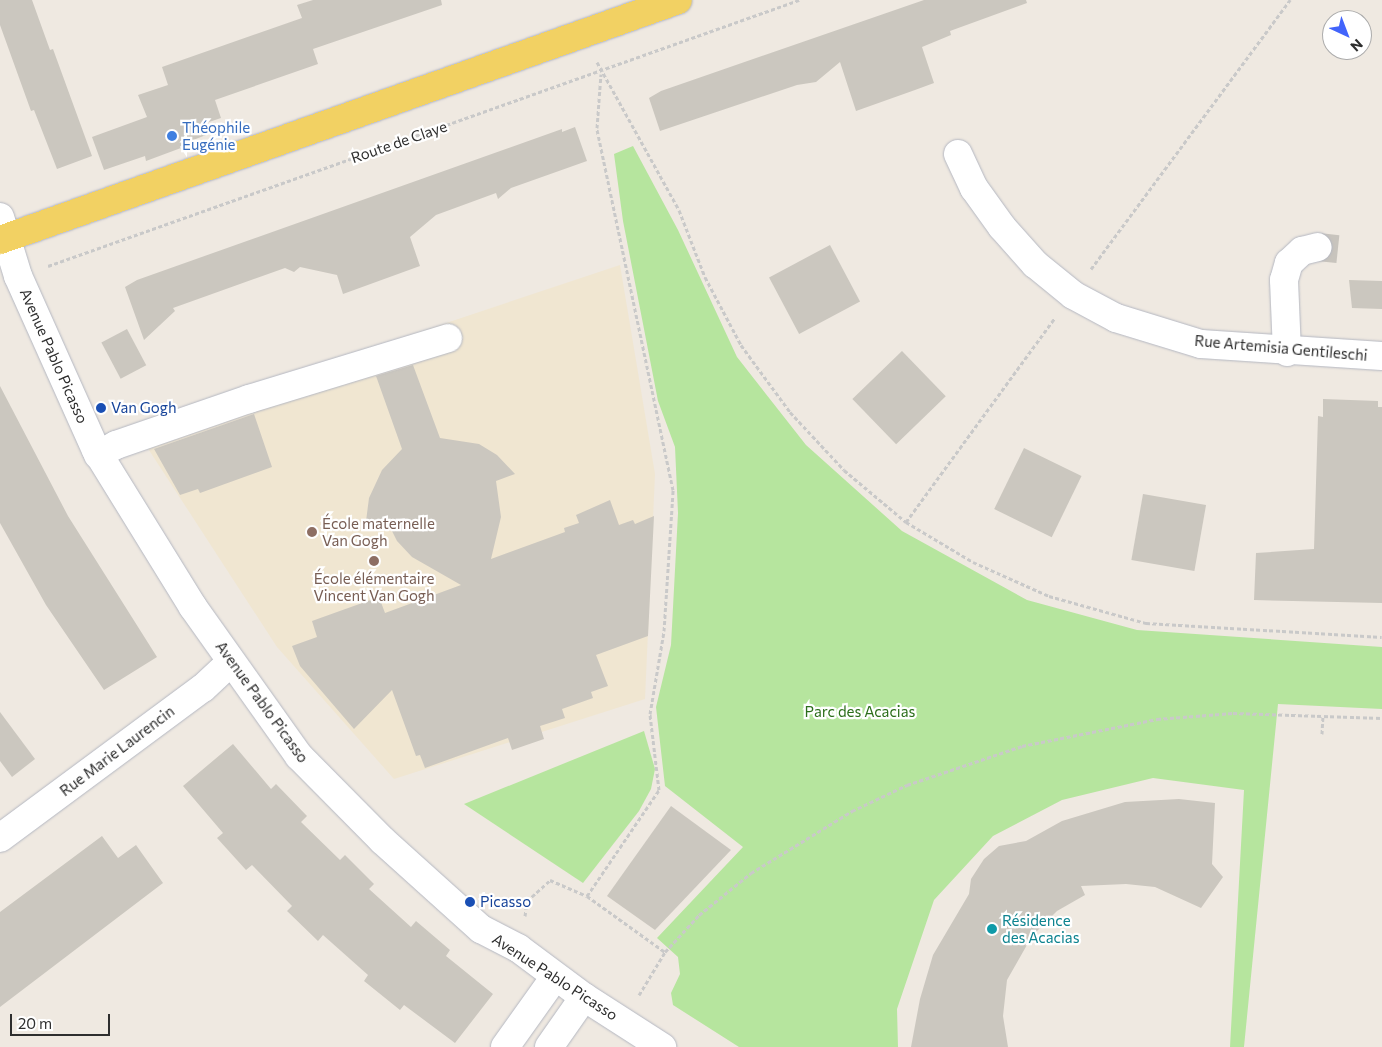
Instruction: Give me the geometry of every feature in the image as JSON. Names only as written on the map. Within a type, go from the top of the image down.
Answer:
[{"type":"main road","points":[[2,232],[678,0]]},
{"type":"street","name":"Rue Artemisia Gentileschi","points":[[958,154],[974,188],[1002,227],[1035,264],[1072,294],[1116,318],[1202,344],[1286,352],[1382,356]]},
{"type":"street","name":"Avenue Pablo Picasso","points":[[2,232],[18,276],[98,454],[193,607],[231,662],[262,700],[299,756],[382,840],[481,929],[518,948],[584,998],[662,1047]]},
{"type":"street","points":[[1286,352],[1284,280],[1289,263],[1302,251],[1318,247]]},
{"type":"street","points":[[98,454],[116,445],[249,399],[448,338]]},
{"type":"street","name":"Rue Marie Laurencin","points":[[0,838],[203,688],[231,662]]},
{"type":"street","points":[[505,1047],[555,976]]},
{"type":"street","points":[[549,1047],[584,998]]},
{"type":"path","name":"Route de Claye","points":[[18,276],[601,72],[799,0]]},
{"type":"path","points":[[906,522],[1290,0]]},
{"type":"path","points":[[583,33],[601,72],[679,210],[705,277],[741,345],[790,412],[844,470],[906,522],[973,562],[1049,596],[1146,623],[1382,637]]},
{"type":"path","points":[[587,896],[659,790],[650,714],[664,631],[673,490],[597,128],[601,72]]},
{"type":"path","points":[[622,1021],[665,952],[699,915],[751,873],[796,843],[899,789],[969,762],[1022,746],[1157,719],[1233,713],[1382,718]]},
{"type":"path","points":[[1322,734],[1323,716]]},
{"type":"path","points":[[518,948],[527,901],[550,880],[587,896],[665,952]]},
{"type":"shaded area","points":[[620,265],[655,474],[645,699],[394,779],[277,647],[134,427]]},
{"type":"green space","name":"Parc des Acacias","points":[[633,146],[678,230],[737,357],[806,445],[902,531],[1027,600],[1137,630],[1382,647],[1382,709],[1278,704],[1244,1047],[1230,1047],[1244,790],[1153,778],[1062,800],[993,836],[934,900],[897,1009],[898,1047],[739,1047],[673,1005],[671,993],[680,974],[678,957],[657,938],[743,847],[665,786],[656,707],[671,645],[678,513],[675,447],[658,401],[623,221],[614,154]]},
{"type":"green space","points":[[644,731],[655,769],[651,789],[639,811],[583,883],[464,804]]},
{"type":"building","points":[[0,0],[32,0],[50,50],[53,49],[92,156],[57,169],[34,110],[31,111],[0,25]]},
{"type":"building","points":[[313,0],[441,0],[442,5],[313,49],[318,64],[215,100],[221,118],[203,124],[206,135],[188,142],[189,145],[146,161],[145,156],[104,170],[92,137],[147,117],[138,95],[168,85],[162,67],[302,18],[297,5]]},
{"type":"building","points":[[924,0],[1026,0],[1027,3],[950,31],[951,35],[922,47],[934,83],[856,111],[840,62],[816,82],[797,85],[660,131],[649,98],[661,91]]},
{"type":"building","points":[[575,127],[587,161],[511,188],[498,199],[496,193],[436,215],[410,237],[420,266],[343,294],[337,275],[300,267],[294,272],[285,268],[173,308],[175,311],[144,340],[125,287],[137,280],[562,129],[562,132]]},
{"type":"building","points":[[830,245],[860,302],[799,334],[769,277]]},
{"type":"building","points":[[1349,280],[1382,281],[1382,309],[1352,308]]},
{"type":"building","points":[[127,329],[146,365],[121,379],[101,343]]},
{"type":"building","points":[[902,351],[946,396],[896,444],[852,399]]},
{"type":"building","points":[[413,365],[440,438],[479,444],[497,455],[515,474],[496,481],[501,517],[491,559],[565,532],[564,528],[579,523],[576,515],[610,500],[619,525],[633,520],[635,524],[654,516],[648,636],[596,655],[608,686],[591,692],[593,698],[562,709],[565,718],[540,726],[544,739],[512,750],[508,738],[425,768],[420,755],[416,756],[392,690],[354,729],[300,666],[292,646],[317,637],[312,621],[379,597],[385,613],[461,585],[412,557],[397,541],[387,521],[365,529],[369,498],[382,470],[402,449],[376,376]]},
{"type":"building","points":[[0,386],[68,516],[157,657],[104,690],[46,605],[0,523]]},
{"type":"building","points":[[1323,399],[1378,401],[1378,407],[1382,407],[1382,603],[1254,600],[1256,553],[1314,549],[1318,416],[1323,417]]},
{"type":"building","points":[[254,414],[272,467],[200,493],[198,489],[180,495],[154,449]]},
{"type":"building","points":[[1024,448],[1082,476],[1052,537],[994,509]]},
{"type":"building","points":[[1143,494],[1206,505],[1194,571],[1131,560]]},
{"type":"building","points":[[0,712],[35,759],[12,777],[0,761]]},
{"type":"building","points":[[233,744],[271,789],[276,784],[307,816],[301,822],[340,860],[345,855],[374,884],[369,889],[411,927],[416,921],[450,950],[446,956],[493,994],[455,1043],[404,1005],[400,1010],[364,981],[368,975],[323,935],[318,941],[287,911],[292,906],[252,865],[246,870],[217,838],[223,833],[183,786]]},
{"type":"building","name":"Résidence des Acacias","points":[[1179,799],[1215,803],[1212,864],[1223,877],[1201,908],[1155,887],[1126,884],[1081,886],[1085,895],[1057,911],[1032,936],[1007,980],[1003,1016],[1008,1047],[911,1047],[920,999],[933,955],[969,894],[971,879],[984,859],[999,846],[1026,841],[1062,821],[1125,802]]},
{"type":"building","points":[[671,806],[731,850],[655,930],[607,896]]},
{"type":"building","points":[[102,836],[118,858],[136,845],[163,883],[0,1007],[0,912]]},
{"type":"tunnel","points":[[1318,247],[1338,249]]},
{"type":"place","name":"Théophile Eugénie","points":[[172,136]]},
{"type":"place","name":"Van Gogh","points":[[101,408]]},
{"type":"place","name":"École maternelle Van Gogh","points":[[312,532]]},
{"type":"place","name":"École élémentaire Vincent Van Gogh","points":[[374,561]]},
{"type":"place","name":"Picasso","points":[[470,902]]},
{"type":"place","name":"Résidence des Acacias","points":[[992,929]]}]
